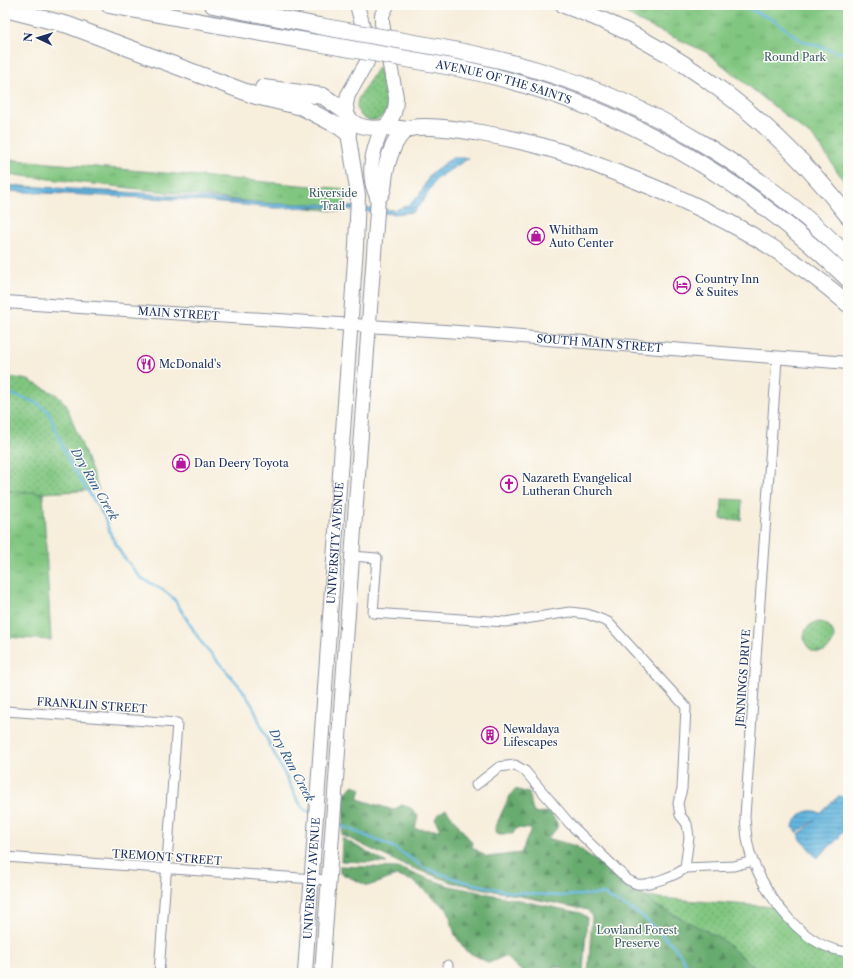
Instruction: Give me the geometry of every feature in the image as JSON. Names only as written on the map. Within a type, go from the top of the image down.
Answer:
[{"type":"highway","name":"AVENUE OF THE SAINTS","points":[[109,5],[472,70],[536,88],[595,110],[667,143],[745,192],[807,241],[848,279]]},
{"type":"highway","name":"AVENUE OF THE SAINTS","points":[[213,5],[318,26],[475,54],[538,70],[598,92],[657,119],[700,143],[761,183],[790,204],[848,256]]},
{"type":"highway","points":[[564,5],[627,32],[670,56],[726,94],[800,160],[848,216]]},
{"type":"highway","points":[[7,9],[68,25],[256,96],[302,107],[340,127],[348,134]]},
{"type":"highway","points":[[222,82],[323,96],[346,113]]},
{"type":"highway","points":[[384,127],[407,130],[449,128],[511,138],[562,152],[662,190],[710,211],[753,235],[824,283],[848,304]]},
{"type":"highway","points":[[378,198],[384,192],[385,174],[389,158],[399,137],[407,130]]},
{"type":"main road","name":"UNIVERSITY AVENUE","points":[[305,973],[352,325],[358,217],[358,195],[348,134],[346,104],[348,95],[361,75],[366,62],[368,44],[357,5]]},
{"type":"main road","name":"UNIVERSITY AVENUE","points":[[322,973],[377,219],[378,198],[372,188],[371,161],[373,150],[384,127],[393,118],[396,109],[396,97],[382,23],[382,16],[387,5]]},
{"type":"main road","points":[[346,113],[350,120],[364,127],[384,127]]},
{"type":"street","name":"MAIN STREET","points":[[5,302],[352,325]]},
{"type":"street","name":"SOUTH MAIN STREET","points":[[352,325],[609,344],[777,359],[848,363]]},
{"type":"street","name":"JENNINGS DRIVE","points":[[777,359],[745,816],[747,837],[753,861],[765,886],[776,902],[804,934],[818,944],[832,950],[848,952]]},
{"type":"street","points":[[352,556],[377,558],[373,613],[505,622],[570,612],[587,614],[608,622],[686,707],[682,789],[678,804],[680,815],[687,824],[689,837],[685,868],[681,872],[645,884],[637,884],[628,880],[570,824],[525,771],[514,765],[499,767],[476,785]]},
{"type":"street","name":"FRANKLIN STREET","points":[[5,711],[177,722],[166,869]]},
{"type":"street","name":"TREMONT STREET","points":[[5,858],[328,880]]},
{"type":"street","points":[[685,868],[734,866],[753,861]]},
{"type":"street","points":[[159,973],[166,869]]},
{"type":"green space","name":"Round Park","points":[[611,5],[848,5],[848,187],[816,140],[706,52],[638,21],[621,9]]},
{"type":"green space","points":[[378,67],[381,74],[387,106],[385,113],[381,118],[369,120],[359,114],[357,107],[358,99]]},
{"type":"green space","name":"Riverside Trail","points":[[5,159],[346,189],[344,212],[5,174]]},
{"type":"green space","points":[[5,376],[28,380],[57,395],[66,404],[99,490],[43,493],[5,491]]},
{"type":"green space","points":[[5,491],[43,493],[51,640],[5,637]]},
{"type":"green space","points":[[722,499],[742,500],[741,520],[721,519]]},
{"type":"green space","points":[[819,622],[830,626],[834,637],[830,648],[819,652],[808,648],[804,637],[808,626]]},
{"type":"green space","name":"Lowland Forest Preserve","points":[[354,785],[361,789],[358,799],[393,810],[402,805],[411,808],[418,816],[415,829],[440,830],[435,819],[438,814],[446,809],[473,844],[472,847],[487,857],[521,853],[531,829],[516,828],[513,834],[497,834],[495,827],[515,789],[529,793],[534,813],[549,812],[556,820],[557,829],[547,838],[576,846],[601,864],[624,884],[640,892],[653,904],[718,937],[762,973],[588,973],[592,917],[588,910],[451,882],[402,864],[342,835],[345,793]]},
{"type":"green space","points":[[342,838],[387,863],[341,861]]},
{"type":"green space","points":[[340,866],[398,868],[450,886],[581,913],[587,917],[583,973],[566,973],[564,968],[552,968],[542,973],[523,973],[505,956],[489,963],[466,951],[455,935],[448,910],[413,881],[397,876],[368,886],[340,873]]},
{"type":"green space","points":[[646,897],[774,907],[806,940],[824,950],[835,954],[848,956],[848,973],[762,973],[718,937],[653,904]]},
{"type":"water","points":[[452,158],[469,158],[436,179],[422,203],[413,212],[394,214],[323,207],[275,208],[188,200],[5,191],[5,185],[139,193],[275,204],[319,204],[395,210],[408,205],[418,197],[431,173]]},
{"type":"water","points":[[848,792],[848,827],[839,835],[840,837],[817,858],[798,836],[816,819],[797,833],[793,827],[794,823],[799,816],[806,812],[816,811],[820,813],[840,795],[842,797]]},
{"type":"waterway","points":[[740,5],[774,20],[802,41],[848,55]]},
{"type":"waterway","name":"Dry Run Creek","points":[[5,392],[37,403],[48,411],[69,462],[104,516],[111,535],[122,555],[141,578],[163,590],[174,599],[201,642],[242,689],[254,708],[263,731],[298,801],[304,809],[312,813]]},
{"type":"waterway","name":"Dry Run Creek","points":[[337,824],[393,847],[425,868],[462,881],[510,892],[559,896],[603,894],[644,917],[674,946],[693,973]]},
{"type":"place","name":"Whitham Auto Center","points":[[536,236]]},
{"type":"place","name":"Country Inn & Suites","points":[[682,285]]},
{"type":"place","name":"McDonald's","points":[[146,364]]},
{"type":"place","name":"Dan Deery Toyota","points":[[181,463]]},
{"type":"place","name":"Nazareth Evangelical Lutheran Church","points":[[509,484]]},
{"type":"place","name":"Newaldaya Lifescapes","points":[[490,735]]}]
